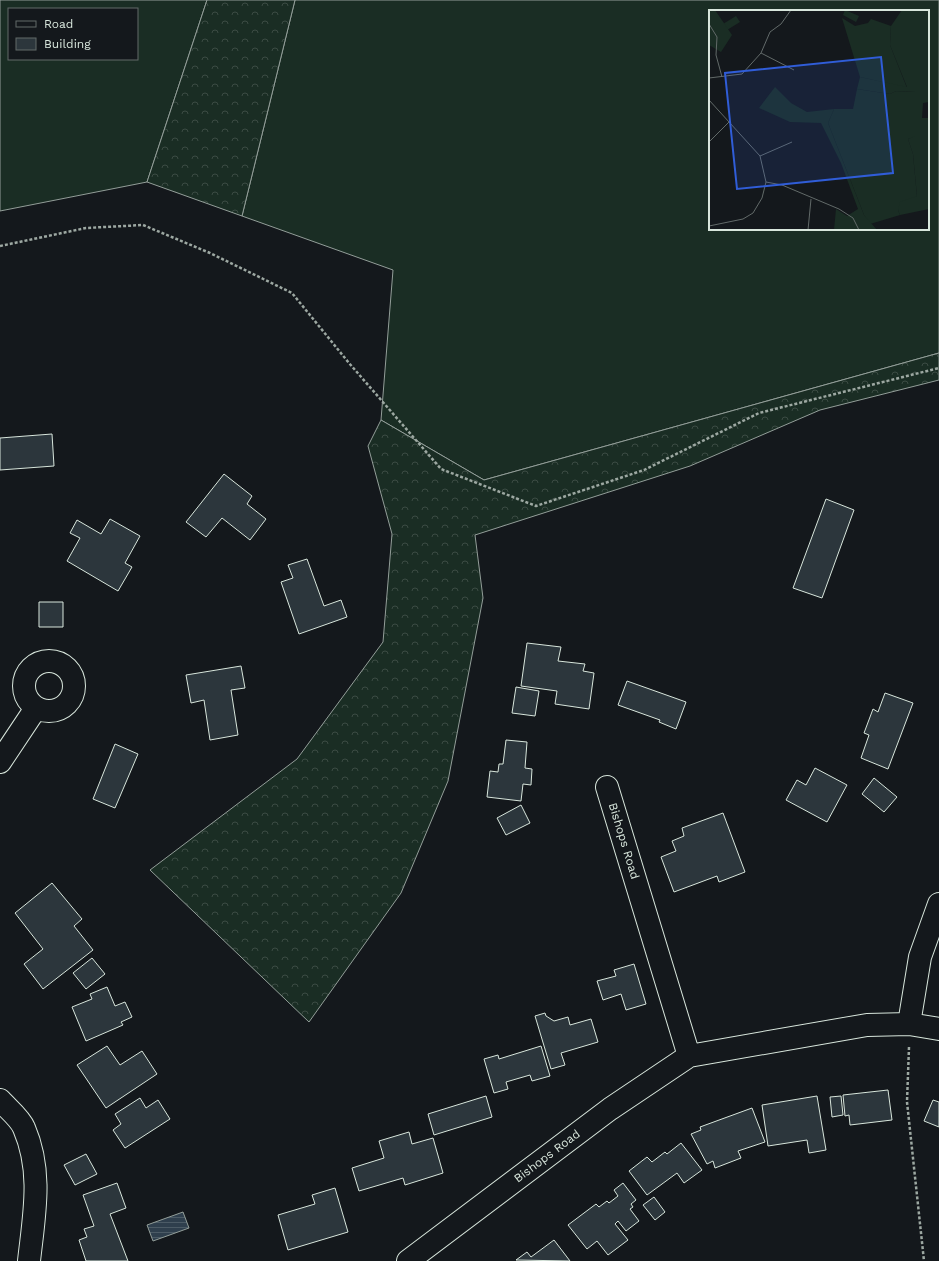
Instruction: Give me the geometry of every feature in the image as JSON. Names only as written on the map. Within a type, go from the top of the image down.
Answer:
[{"type":"street","points":[[0,762],[36,708]]},
{"type":"street","name":"Bishops Road","points":[[607,787],[689,1056]]},
{"type":"street","points":[[909,1024],[920,957],[939,904]]},
{"type":"street","name":"Bishops Road","points":[[408,1261],[610,1109],[689,1056],[867,1025],[909,1024],[939,1029]]},
{"type":"street","points":[[0,1100],[24,1127],[36,1170],[35,1203],[29,1261]]},
{"type":"path","points":[[0,246],[86,228],[142,225],[210,253],[292,293],[349,363],[441,468],[536,506],[644,470],[759,413],[939,368]]},
{"type":"path","points":[[909,1024],[907,1102],[924,1261]]},
{"type":"green space","points":[[0,0],[207,0],[147,182],[0,211]]},
{"type":"green space","points":[[207,0],[295,0],[242,216],[147,182]]},
{"type":"green space","points":[[295,0],[939,0],[939,353],[484,480],[381,420],[393,270],[242,216]]},
{"type":"green space","points":[[939,353],[939,380],[820,410],[690,466],[475,535],[483,598],[448,781],[401,893],[309,1022],[150,870],[297,759],[383,642],[392,534],[368,446],[381,420],[484,480]]},
{"type":"water","points":[[183,1212],[189,1228],[153,1241],[147,1225]]},
{"type":"building","points":[[52,434],[54,466],[0,470],[0,438]]},
{"type":"building","points":[[224,474],[252,496],[247,504],[266,519],[250,540],[222,518],[206,537],[186,522]]},
{"type":"building","points":[[826,499],[854,510],[822,598],[793,588]]},
{"type":"building","points":[[110,519],[140,536],[125,563],[132,567],[118,591],[67,561],[80,538],[70,533],[77,520],[101,534]]},
{"type":"building","points":[[307,559],[324,606],[341,600],[347,617],[299,634],[281,582],[293,578],[288,565]]},
{"type":"building","points":[[39,602],[63,602],[63,627],[39,627]]},
{"type":"building","points":[[527,643],[561,647],[558,661],[585,664],[583,671],[594,673],[589,709],[555,704],[557,691],[521,686]]},
{"type":"building","points":[[241,666],[245,688],[231,690],[238,735],[210,740],[204,700],[191,703],[186,675]]},
{"type":"building","points":[[627,681],[686,702],[676,729],[659,722],[660,720],[618,705]]},
{"type":"building","points":[[516,687],[539,691],[535,716],[512,713]]},
{"type":"building","points":[[885,693],[913,703],[888,769],[861,758],[869,735],[864,733],[873,709],[878,712]]},
{"type":"building","points":[[506,740],[527,742],[525,768],[532,769],[531,785],[523,784],[521,801],[487,797],[490,771],[498,772],[499,764],[503,764]]},
{"type":"building","points":[[115,744],[138,754],[115,808],[93,799]]},
{"type":"building","points":[[815,768],[847,785],[827,822],[786,800],[797,780],[806,785]]},
{"type":"building","points":[[874,778],[897,797],[884,812],[862,794]]},
{"type":"building","points":[[521,805],[530,823],[506,835],[497,818]]},
{"type":"building","points":[[723,813],[745,872],[719,882],[717,876],[674,892],[661,857],[676,851],[672,841],[684,836],[682,828]]},
{"type":"building","points":[[52,883],[82,919],[74,926],[93,950],[43,989],[24,964],[43,949],[15,913]]},
{"type":"building","points":[[92,958],[105,974],[86,989],[73,973]]},
{"type":"building","points":[[634,964],[646,1004],[626,1010],[621,994],[603,1000],[597,981],[616,976],[614,970]]},
{"type":"building","points":[[107,987],[115,1006],[125,1002],[132,1017],[121,1022],[123,1025],[86,1041],[72,1007],[92,999],[90,994]]},
{"type":"building","points":[[545,1013],[546,1016],[554,1021],[568,1017],[570,1025],[591,1019],[598,1042],[561,1053],[565,1065],[551,1069],[535,1016]]},
{"type":"building","points":[[107,1046],[120,1065],[142,1051],[157,1074],[106,1108],[77,1065]]},
{"type":"building","points":[[541,1046],[550,1076],[532,1081],[530,1075],[506,1082],[508,1089],[494,1093],[484,1059],[498,1055],[499,1059]]},
{"type":"building","points":[[888,1090],[892,1120],[850,1125],[849,1115],[845,1116],[843,1095]]},
{"type":"building","points":[[486,1096],[492,1117],[434,1135],[428,1114]]},
{"type":"building","points":[[817,1096],[826,1150],[809,1153],[807,1140],[768,1146],[762,1105]]},
{"type":"building","points":[[841,1096],[843,1115],[832,1117],[830,1097]]},
{"type":"building","points":[[140,1098],[146,1108],[158,1100],[170,1119],[125,1148],[113,1130],[121,1124],[115,1114]]},
{"type":"building","points":[[933,1100],[939,1102],[939,1127],[924,1121]]},
{"type":"building","points":[[752,1108],[765,1142],[738,1151],[741,1158],[715,1168],[713,1161],[707,1164],[691,1134],[701,1130],[700,1127]]},
{"type":"building","points":[[409,1132],[412,1144],[433,1138],[443,1173],[405,1185],[403,1178],[359,1191],[352,1168],[384,1158],[379,1141]]},
{"type":"building","points":[[681,1143],[702,1170],[684,1183],[677,1173],[647,1195],[629,1171],[647,1157],[652,1162],[665,1152],[667,1154]]},
{"type":"building","points":[[86,1154],[97,1174],[75,1185],[64,1165]]},
{"type":"building","points":[[117,1183],[126,1208],[110,1214],[128,1261],[86,1261],[79,1240],[87,1237],[84,1229],[94,1226],[83,1195]]},
{"type":"building","points":[[623,1183],[636,1200],[631,1204],[633,1207],[630,1209],[639,1221],[626,1231],[618,1221],[615,1224],[628,1240],[608,1255],[597,1241],[587,1249],[568,1225],[596,1204],[599,1207],[607,1201],[609,1203],[618,1196],[614,1190]]},
{"type":"building","points":[[335,1188],[348,1232],[288,1250],[278,1215],[315,1204],[312,1195]]},
{"type":"building","points":[[654,1197],[665,1212],[655,1220],[643,1205]]},
{"type":"building","points":[[554,1240],[570,1261],[516,1260],[527,1252],[531,1257]]}]
